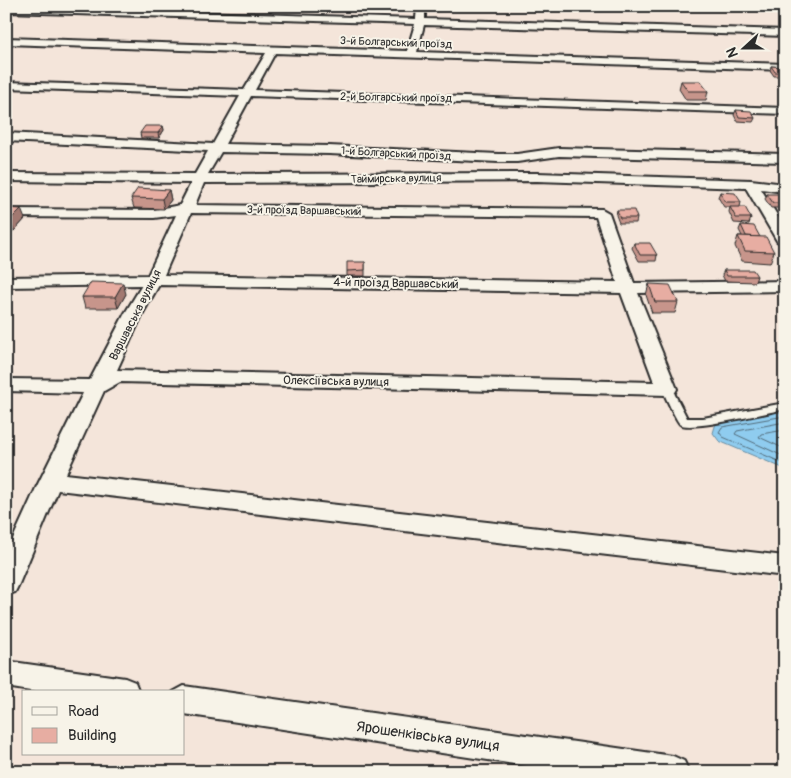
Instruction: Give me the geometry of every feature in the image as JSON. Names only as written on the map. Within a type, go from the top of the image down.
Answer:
[{"type":"street","points":[[411,55],[420,22],[421,6]]},
{"type":"street","points":[[6,9],[785,34]]},
{"type":"street","name":"3-й Болгарський проїзд","points":[[6,41],[785,67]]},
{"type":"street","name":"Варшавська вулиця","points":[[6,584],[46,488],[52,481],[134,312],[154,280],[199,179],[272,50]]},
{"type":"street","name":"2-й Болгарський проїзд","points":[[6,85],[246,95],[540,101],[785,111]]},
{"type":"street","name":"1-й Болгарський проїзд","points":[[6,137],[217,148],[328,150],[498,158],[517,158],[559,152],[785,158]]},
{"type":"street","name":"Таймирська вулиця","points":[[6,177],[199,179],[537,176],[750,184],[785,188]]},
{"type":"street","points":[[750,184],[785,241]]},
{"type":"street","name":"3-й проїзд Варшавський","points":[[6,213],[154,214],[185,209],[602,213],[627,287]]},
{"type":"street","name":"4-й проїзд Варшавський","points":[[6,282],[154,280],[627,287],[785,286]]},
{"type":"street","points":[[627,287],[667,389]]},
{"type":"street","name":"Олексіївська вулиця","points":[[6,385],[96,387],[117,376],[667,389]]},
{"type":"street","points":[[52,481],[785,566]]},
{"type":"street","points":[[6,674],[112,690]]},
{"type":"street","name":"Ярошенківська вулиця","points":[[185,700],[673,772]]},
{"type":"lane","points":[[667,389],[684,422],[703,422],[785,406]]},
{"type":"water","points":[[785,411],[785,469],[719,441],[713,433],[716,423]]},
{"type":"building","points":[[773,6],[785,6],[785,8],[774,8]]},
{"type":"building","points":[[771,66],[785,67],[785,72],[775,72]]},
{"type":"building","points":[[681,81],[700,81],[708,91],[688,91]]},
{"type":"building","points":[[736,110],[751,111],[755,118],[739,117]]},
{"type":"building","points":[[145,126],[163,126],[158,133],[140,133]]},
{"type":"building","points":[[138,188],[169,190],[162,199],[131,198]]},
{"type":"building","points":[[720,192],[735,193],[741,202],[725,202]]},
{"type":"building","points":[[767,194],[780,194],[785,203],[773,203]]},
{"type":"building","points":[[730,207],[745,207],[751,218],[736,218]]},
{"type":"building","points":[[6,208],[21,209],[10,220],[6,220]]},
{"type":"building","points":[[617,210],[634,210],[637,218],[620,218]]},
{"type":"building","points":[[741,225],[754,226],[760,237],[746,236]]},
{"type":"building","points":[[738,236],[766,237],[774,252],[745,251]]},
{"type":"building","points":[[634,243],[650,243],[657,255],[640,255]]},
{"type":"building","points":[[347,262],[365,262],[365,270],[347,271]]},
{"type":"building","points":[[724,270],[753,270],[757,276],[727,276]]},
{"type":"building","points":[[91,282],[123,283],[115,297],[82,297]]},
{"type":"building","points":[[649,284],[670,285],[678,302],[655,302]]}]
